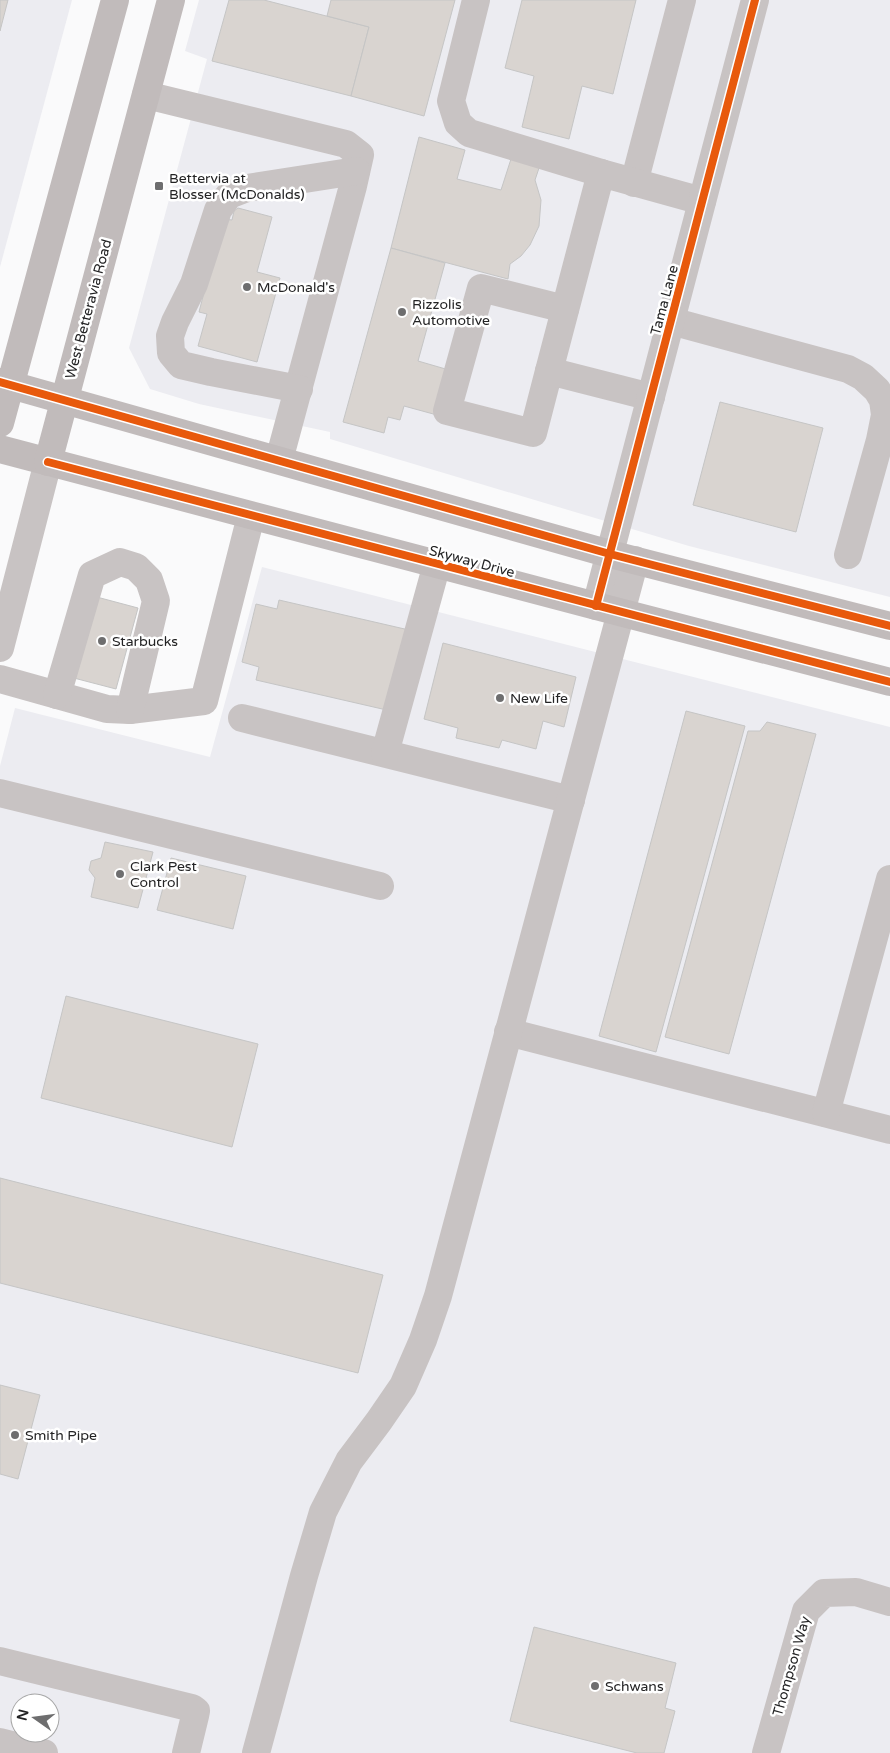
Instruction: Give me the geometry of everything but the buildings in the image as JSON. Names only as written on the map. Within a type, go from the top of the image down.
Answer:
[{"type":"main road","points":[[0,423],[5,383],[115,0]]},
{"type":"main road","name":"West Betteravia Road","points":[[48,462],[171,0]]},
{"type":"main road","points":[[5,383],[623,557],[890,626]]},
{"type":"main road","name":"Skyway Drive","points":[[0,449],[890,682]]},
{"type":"street","points":[[476,0],[451,101],[458,123],[470,133],[601,174],[702,201]]},
{"type":"street","points":[[634,183],[682,0]]},
{"type":"street","name":"Tama Lane","points":[[256,1753],[323,1512],[349,1460],[403,1386],[423,1340],[438,1296],[571,800],[609,609],[623,557],[651,396],[755,0]]},
{"type":"street","points":[[146,95],[346,144],[360,155],[279,460]]},
{"type":"street","points":[[299,389],[182,365],[171,353],[170,336],[182,306],[194,284],[218,210],[229,195],[247,188],[356,171]]},
{"type":"street","points":[[565,309],[481,288],[447,411],[533,433],[601,174]]},
{"type":"street","points":[[671,321],[848,369],[863,377],[877,390],[883,400],[886,415],[848,554]]},
{"type":"street","points":[[549,370],[651,396]]},
{"type":"street","name":"West Betteravia Road","points":[[0,648],[48,462]]},
{"type":"street","points":[[0,679],[107,709],[130,710],[204,701],[251,516]]},
{"type":"street","points":[[57,695],[92,575],[120,562],[136,567],[149,580],[156,601],[130,710]]},
{"type":"street","points":[[385,753],[437,564]]},
{"type":"street","points":[[242,718],[571,800]]},
{"type":"street","points":[[0,793],[380,886]]},
{"type":"street","points":[[826,1114],[890,879]]},
{"type":"street","points":[[508,1032],[890,1130]]},
{"type":"street","name":"Thompson Way","points":[[766,1753],[806,1611],[824,1593],[856,1592],[890,1602]]},
{"type":"street","points":[[0,1661],[192,1708],[196,1711],[186,1753]]},
{"type":"street","points":[[0,1742],[44,1753]]},
{"type":"shaded area","points":[[0,0],[72,0],[0,267]]},
{"type":"shaded area","points":[[199,0],[890,0],[890,597],[689,546],[330,439],[330,432],[199,404],[150,389],[129,348],[207,59],[185,51]]},
{"type":"shaded area","points":[[262,567],[890,727],[890,1753],[0,1753],[0,766],[15,708],[210,757]]},
{"type":"cycle path","points":[[596,606],[755,0]]},
{"type":"cycle path","points":[[0,382],[610,554],[890,626]]},
{"type":"cycle path","points":[[48,462],[890,682]]},
{"type":"place","name":"Bettervia at Blosser (McDonalds)","points":[[159,186]]},
{"type":"place","name":"McDonald's","points":[[247,287]]},
{"type":"place","name":"Rizzolis Automotive","points":[[402,312]]},
{"type":"place","name":"Starbucks","points":[[102,641]]},
{"type":"place","name":"New Life","points":[[500,698]]},
{"type":"place","name":"Clark Pest Control","points":[[120,874]]},
{"type":"place","name":"Smith Pipe","points":[[15,1435]]},
{"type":"place","name":"Schwans","points":[[595,1686]]}]
